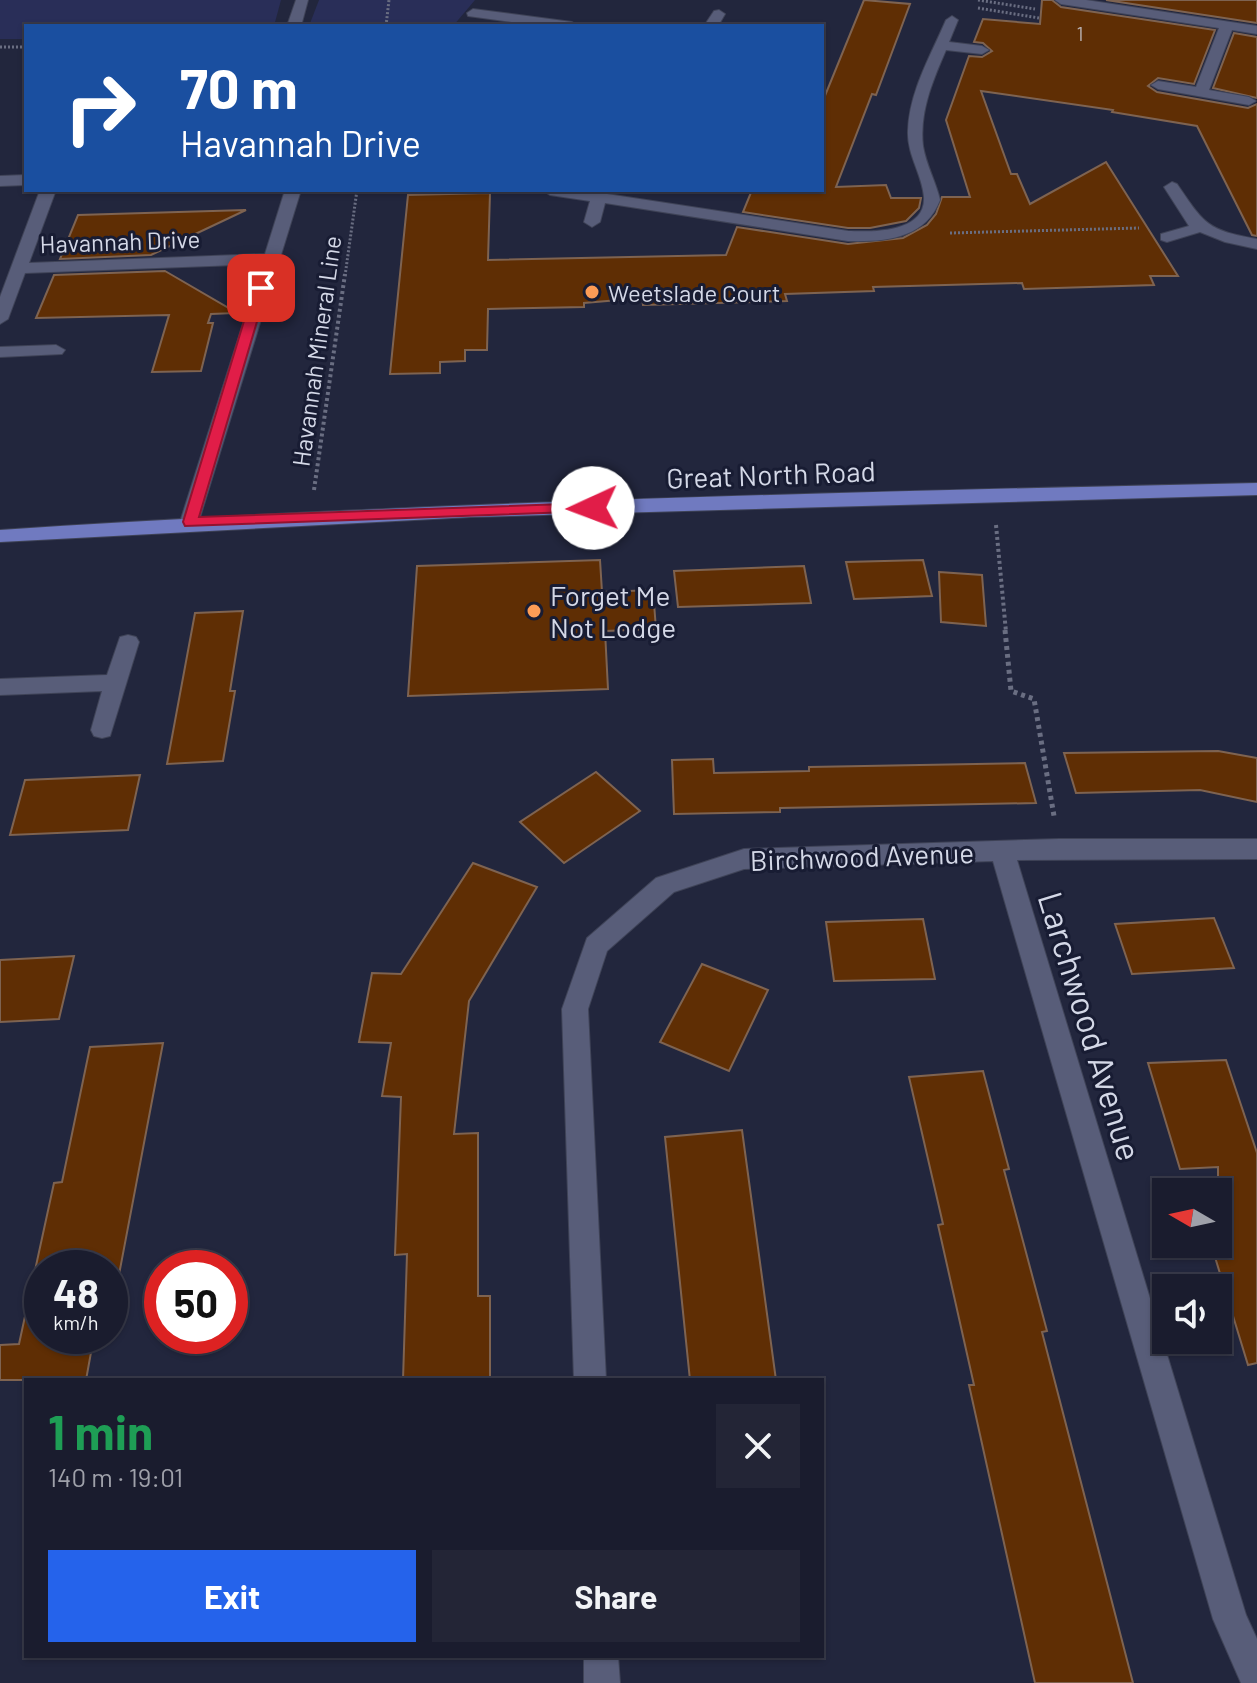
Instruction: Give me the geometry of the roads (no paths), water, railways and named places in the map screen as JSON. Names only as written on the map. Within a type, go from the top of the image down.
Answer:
[{"type":"main road","name":"Great North Road","points":[[0,536],[190,522],[1257,489]]},
{"type":"street","points":[[295,24],[302,0]]},
{"type":"street","points":[[463,24],[485,0]]},
{"type":"street","points":[[1061,0],[1257,30]]},
{"type":"street","points":[[473,13],[557,24]]},
{"type":"street","points":[[712,24],[719,14]]},
{"type":"street","points":[[592,222],[598,193],[848,236],[889,234],[911,227],[924,218],[932,200],[919,159],[916,129],[925,90],[952,20]]},
{"type":"street","points":[[1201,92],[1227,25]]},
{"type":"street","points":[[942,45],[982,50]]},
{"type":"street","points":[[1158,85],[1249,101]]},
{"type":"street","points":[[0,181],[24,180]]},
{"type":"street","points":[[1172,187],[1193,221],[1201,227],[1231,239],[1257,244]]},
{"type":"street","name":"Havannah Drive","points":[[0,319],[47,192]]},
{"type":"street","points":[[190,522],[269,259],[292,192]]},
{"type":"street","points":[[1167,237],[1201,227]]},
{"type":"street","name":"Havannah Drive","points":[[20,268],[269,259]]},
{"type":"street","points":[[0,352],[56,350]]},
{"type":"street","points":[[102,730],[128,642]]},
{"type":"street","points":[[0,687],[116,683]]},
{"type":"street","name":"Birchwood Avenue","points":[[590,1378],[575,1009],[596,945],[665,885],[744,859],[1059,849],[1257,849]]},
{"type":"street","name":"Larchwood Avenue","points":[[1002,851],[1230,1619],[1257,1678]]},
{"type":"street","points":[[601,1658],[602,1683]]},
{"type":"place","name":"Weetslade Court","points":[[592,292]]},
{"type":"place","name":"Forget Me Not Lodge","points":[[534,611]]}]
